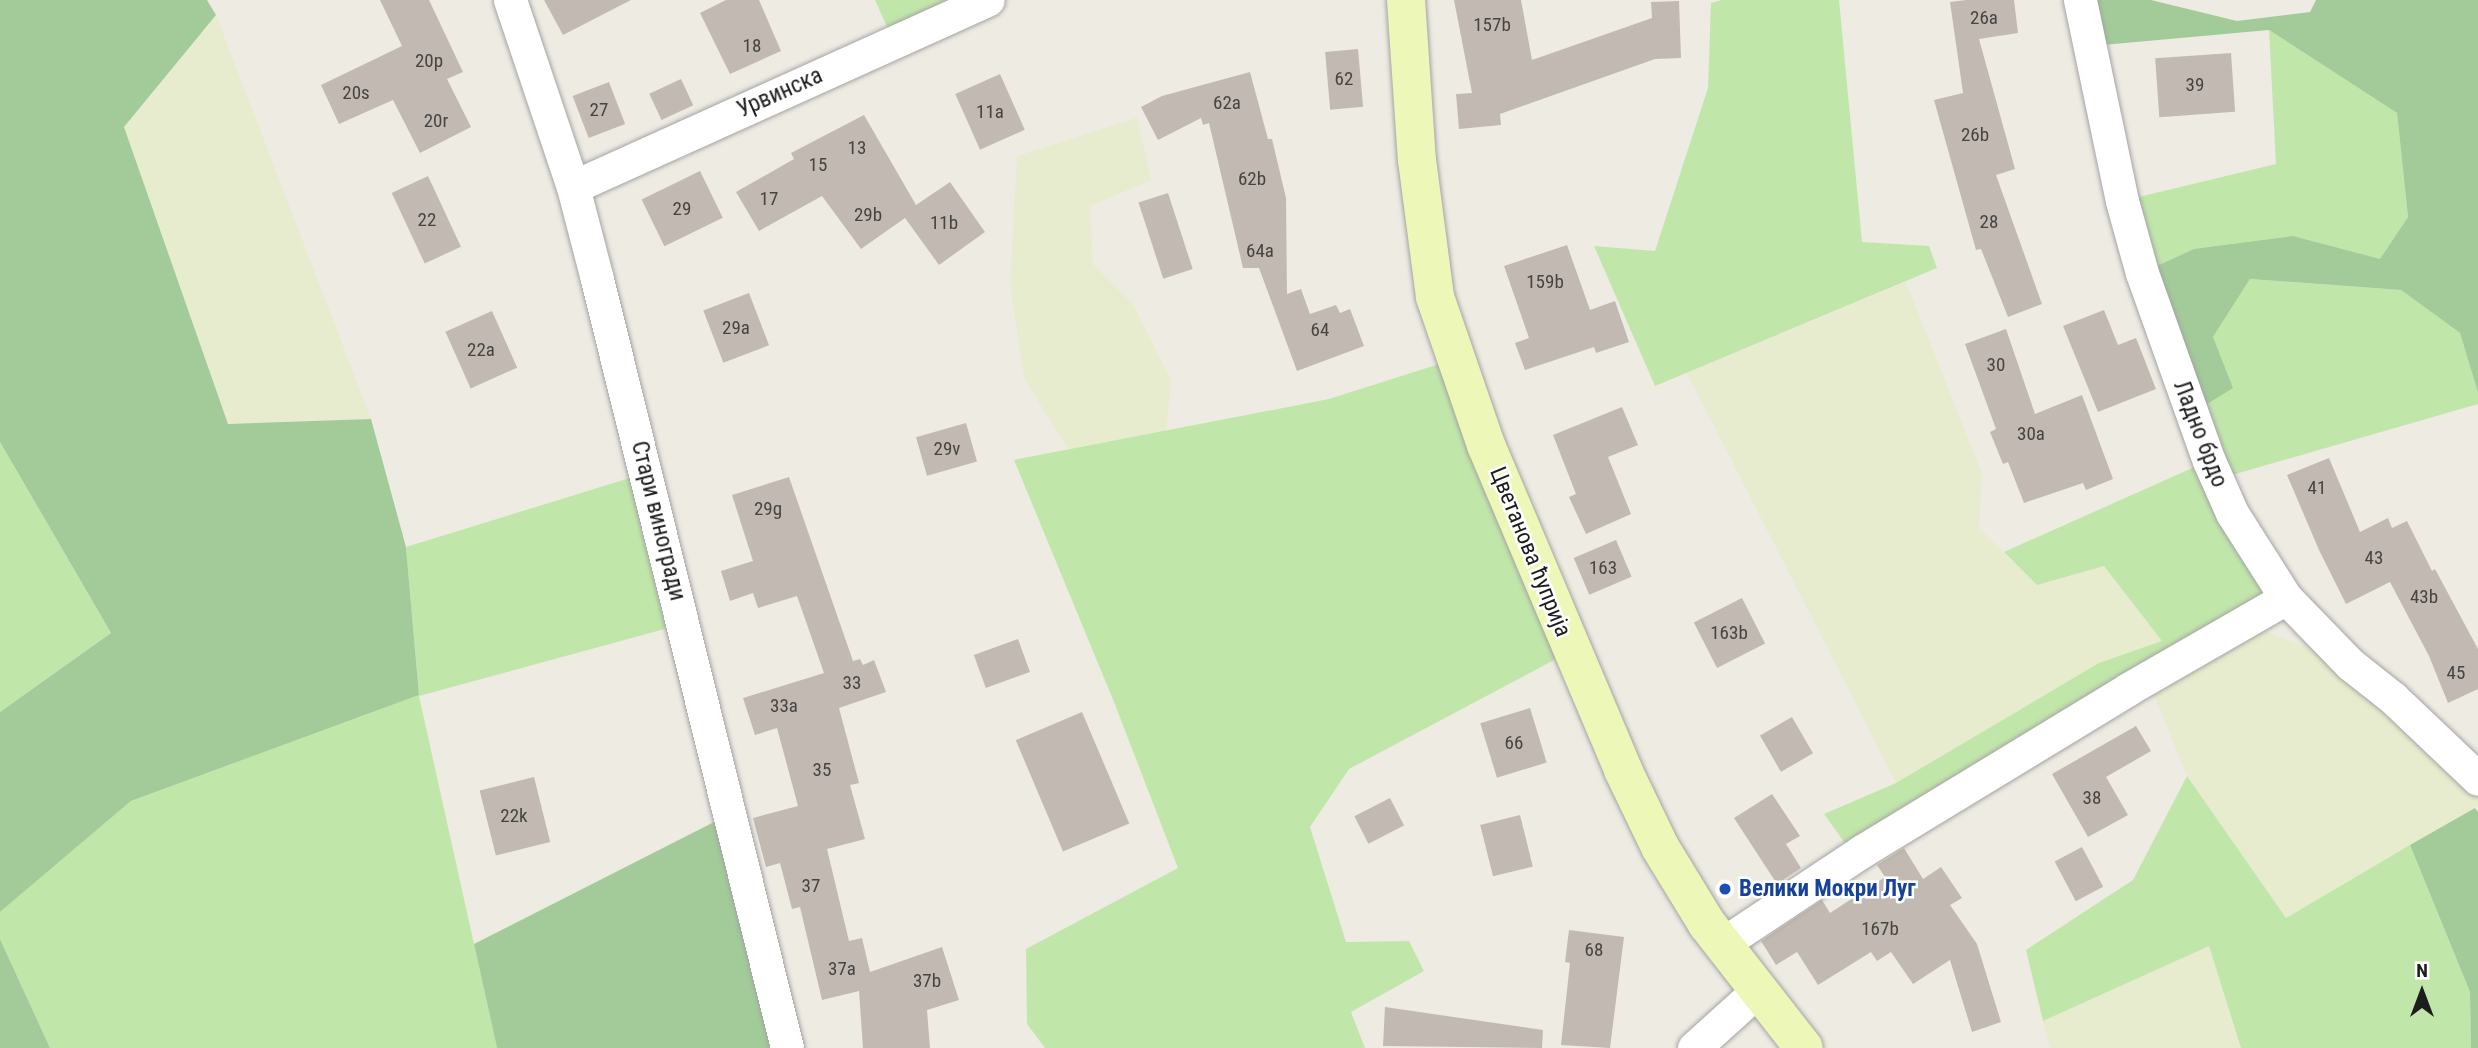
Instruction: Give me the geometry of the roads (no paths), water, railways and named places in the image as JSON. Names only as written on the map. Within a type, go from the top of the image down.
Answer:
[{"type":"street","name":"Стари виногради","points":[[510,0],[573,187],[787,1048]]},
{"type":"street","name":"Урвинска","points":[[573,187],[988,0]]},
{"type":"street","name":"Цветанова ћуприја","points":[[1406,0],[1425,233],[1435,296],[1454,359],[1492,458],[1623,770],[1660,847],[1722,944],[1804,1048]]},
{"type":"street","name":"Ладно брдо","points":[[2080,0],[2122,201],[2141,273],[2216,480],[2248,542],[2286,598],[2350,664],[2393,698],[2478,779]]},
{"type":"street","points":[[1722,944],[1862,851],[2128,689],[2286,598]]},
{"type":"street","points":[[1694,1048],[1757,991]]},
{"type":"place","name":"Велики Мокри Луг","points":[[1725,889]]}]
